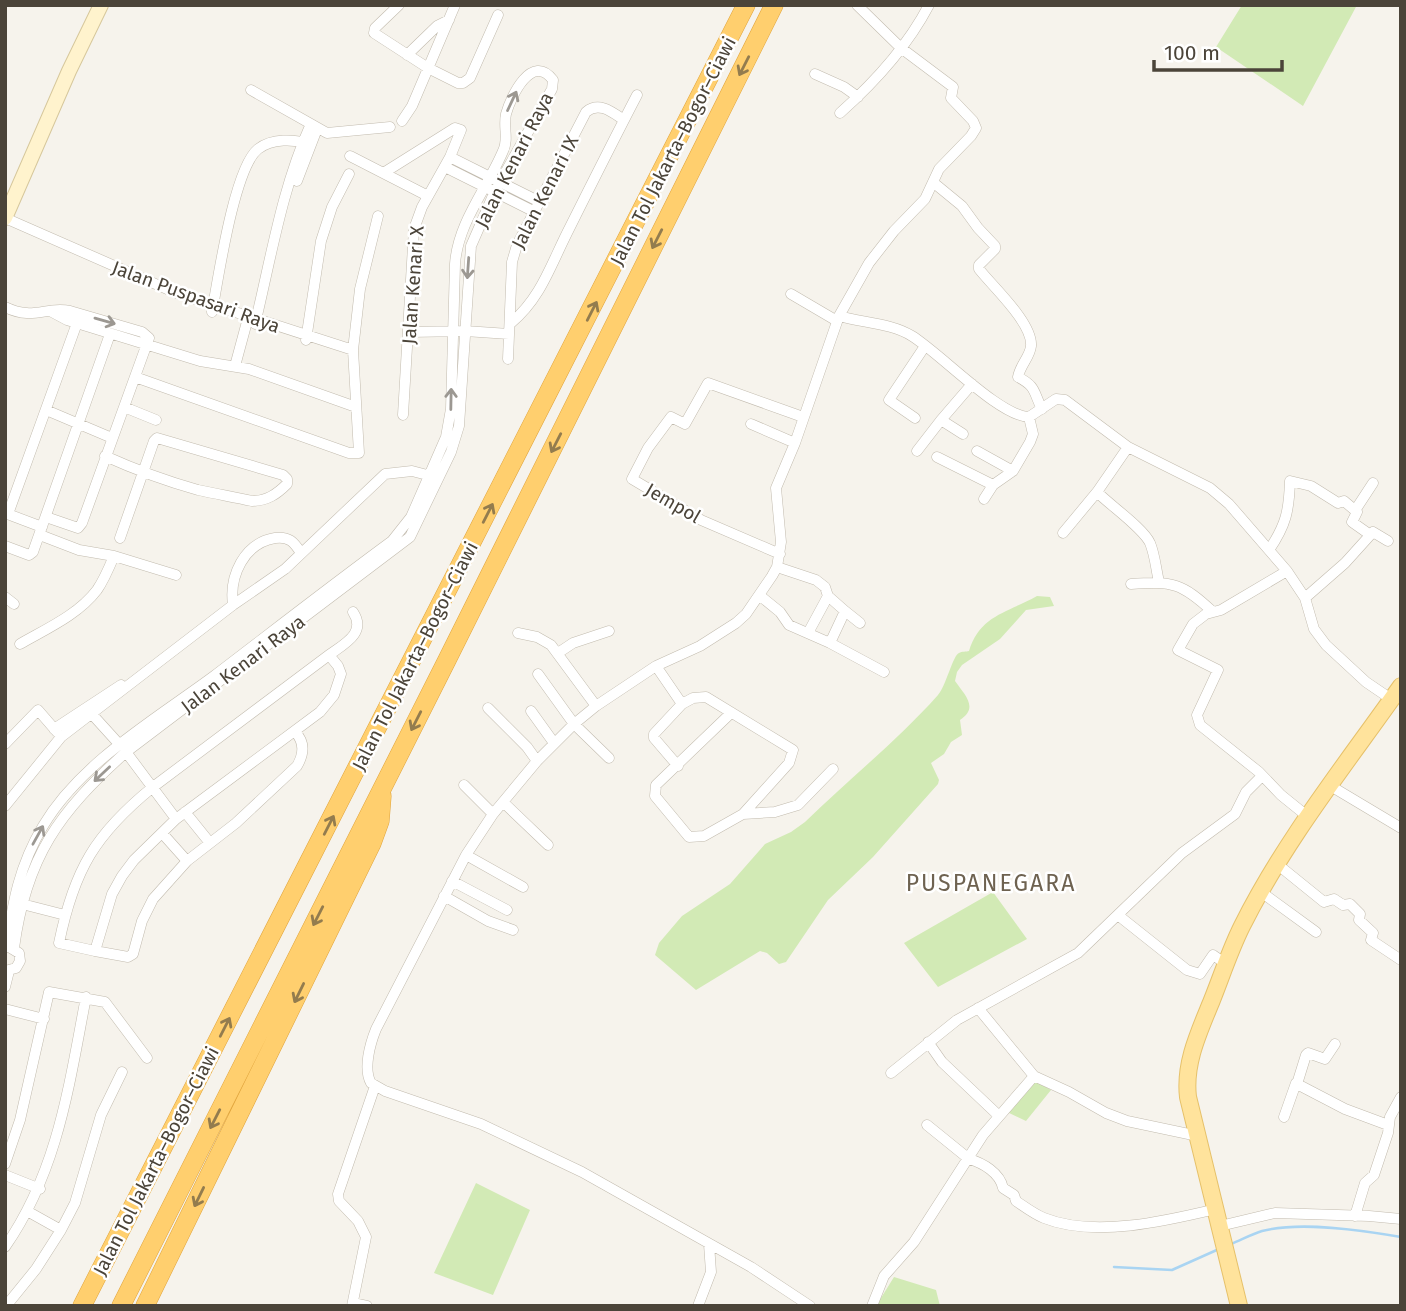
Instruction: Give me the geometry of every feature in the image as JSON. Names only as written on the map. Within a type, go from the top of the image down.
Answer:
[{"type":"highway","name":"Jalan Tol Jakarta–Bogor–Ciawi","points":[[82,1306],[746,5]]},
{"type":"highway","name":"Jalan Tol Jakarta–Bogor–Ciawi","points":[[121,1306],[774,5]]},
{"type":"highway","points":[[145,1306],[372,843],[380,821],[382,789]]},
{"type":"main road","points":[[1238,1306],[1188,1097],[1187,1071],[1226,964],[1261,892],[1307,816],[1401,685]]},
{"type":"street","points":[[5,218],[68,71],[101,5]]},
{"type":"street","points":[[399,5],[373,32],[428,68],[451,81],[463,83],[467,81],[498,15]]},
{"type":"street","points":[[402,121],[412,106],[455,5]]},
{"type":"street","points":[[810,1306],[751,1267],[626,1196],[481,1125],[374,1086],[368,1077],[373,1038],[452,881],[493,814],[537,761],[574,724],[656,666],[725,631],[746,614],[777,568],[781,526],[776,488],[838,318],[869,263],[894,231],[925,199],[939,169],[971,136],[976,126],[951,98],[953,87],[901,48],[857,5]]},
{"type":"street","points":[[840,113],[858,97],[901,48],[929,5]]},
{"type":"street","points":[[407,55],[428,33],[449,20]]},
{"type":"street","name":"Jalan Kenari Raya","points":[[8,947],[14,893],[34,841],[55,808],[70,791],[122,748],[383,553],[402,531],[430,488],[451,452],[459,426],[471,246],[498,187],[552,89],[552,78],[542,71],[526,76],[510,102],[505,117],[507,132],[504,149],[458,239],[450,421],[443,448],[431,476],[430,488]]},
{"type":"street","points":[[815,74],[844,87],[858,97]]},
{"type":"street","points":[[251,90],[331,134],[390,127]]},
{"type":"street","points":[[409,332],[510,329],[542,286],[638,95]]},
{"type":"street","name":"Jalan Kenari IX","points":[[508,359],[514,253],[586,112],[598,107],[624,120]]},
{"type":"street","points":[[235,366],[255,322],[282,220],[314,127]]},
{"type":"street","name":"Jalan Kenari X","points":[[385,172],[456,128],[461,129],[414,229],[404,415]]},
{"type":"street","points":[[213,309],[226,234],[252,155],[275,142],[307,143]]},
{"type":"street","points":[[350,156],[428,195]]},
{"type":"street","points":[[450,157],[490,177],[498,187],[538,207]]},
{"type":"street","points":[[445,167],[485,187],[498,187]]},
{"type":"street","points":[[306,338],[321,241],[332,207],[349,174]]},
{"type":"street","points":[[933,183],[962,206],[995,246],[978,268],[1021,318],[1031,342],[1031,350],[1020,367],[1018,377],[1030,383],[1042,409]]},
{"type":"street","points":[[135,377],[357,454],[361,449],[353,352],[360,289],[378,216]]},
{"type":"street","name":"Jalan Puspasari Raya","points":[[5,218],[213,309]]},
{"type":"street","name":"Jalan Puspasari Raya","points":[[5,225],[140,286],[353,352]]},
{"type":"street","points":[[791,294],[838,318],[899,330],[925,346],[1010,412],[1029,417],[1056,400],[1065,400],[1128,447],[1210,488],[1229,504],[1287,571],[1306,598],[1314,629],[1326,645],[1366,682],[1391,699]]},
{"type":"street","points":[[5,307],[27,314],[64,310],[148,336],[148,345],[80,527],[43,526],[7,514],[77,323]]},
{"type":"street","points":[[52,312],[110,334],[200,361],[249,369],[356,407]]},
{"type":"street","points":[[5,546],[31,555],[110,334]]},
{"type":"street","points":[[915,418],[889,400],[925,346]]},
{"type":"street","name":"Jempol","points":[[780,554],[701,520],[632,479],[648,448],[671,417],[685,424],[708,383],[738,391],[755,401],[803,417]]},
{"type":"street","points":[[917,451],[972,384]]},
{"type":"street","points":[[124,407],[156,420]]},
{"type":"street","points":[[46,410],[112,439]]},
{"type":"street","points":[[984,499],[993,485],[1013,471],[1032,437],[1033,429],[1029,417]]},
{"type":"street","points":[[941,420],[963,434]]},
{"type":"street","points":[[751,424],[794,443]]},
{"type":"street","points":[[105,456],[142,473],[200,490],[252,501],[268,499],[288,482],[283,475],[159,438],[154,441],[142,473],[120,538]]},
{"type":"street","points":[[1063,533],[1097,492],[1128,447]]},
{"type":"street","points":[[977,451],[1013,471]]},
{"type":"street","points":[[937,457],[993,485]]},
{"type":"street","points":[[6,802],[57,733],[285,569],[385,474],[412,471],[431,476]]},
{"type":"street","points":[[1269,550],[1288,513],[1290,481],[1311,486],[1338,503],[1344,501],[1356,509]]},
{"type":"street","points":[[1369,534],[1352,522],[1356,509],[1373,483]]},
{"type":"street","points":[[1097,492],[1115,511],[1141,529],[1149,541],[1159,582]]},
{"type":"street","points":[[43,526],[79,550],[114,556],[176,575]]},
{"type":"street","points":[[1306,598],[1345,562],[1369,534],[1374,532],[1388,541]]},
{"type":"street","points":[[233,605],[234,578],[255,544],[273,538],[289,539],[294,541],[300,553]]},
{"type":"street","points":[[20,644],[64,618],[96,592],[114,556]]},
{"type":"street","points":[[777,568],[816,580],[825,587],[828,596],[860,623]]},
{"type":"street","points":[[1287,571],[1193,624],[1178,648],[1180,653],[1218,670],[1197,715],[1200,725],[1307,816]]},
{"type":"street","points":[[1132,583],[1159,582],[1184,587],[1213,612]]},
{"type":"street","points":[[759,595],[780,612],[789,625],[831,643],[884,673]]},
{"type":"street","points":[[808,633],[828,596]]},
{"type":"street","points":[[5,597],[14,604]]},
{"type":"street","points":[[831,643],[845,611]]},
{"type":"street","points":[[295,732],[302,747],[297,766],[236,823],[187,862],[153,899],[142,921],[133,954],[128,957],[59,943],[74,884],[89,853],[126,809],[356,633],[359,623],[354,612]]},
{"type":"street","points":[[558,653],[573,643],[609,631]]},
{"type":"street","points":[[518,633],[537,637],[551,645],[596,706]]},
{"type":"street","points":[[95,951],[112,894],[121,876],[134,860],[180,816],[295,732],[328,704],[334,695],[341,672],[329,655]]},
{"type":"street","points":[[656,666],[682,704]]},
{"type":"street","points":[[538,674],[574,724],[609,758]]},
{"type":"street","points":[[678,766],[654,738],[654,734],[689,699],[706,697],[793,750],[789,763],[743,814],[704,835],[691,838],[655,796],[656,785],[678,766],[731,713]]},
{"type":"street","points":[[488,708],[527,747],[537,761]]},
{"type":"street","points":[[5,744],[38,710],[57,733]]},
{"type":"street","points":[[88,711],[153,787],[210,843]]},
{"type":"street","points":[[531,712],[554,743]]},
{"type":"street","name":"Jalan Kenari Raya","points":[[8,947],[37,857],[83,792],[122,748]]},
{"type":"street","points":[[743,814],[775,812],[798,805],[834,769]]},
{"type":"street","points":[[891,1073],[957,1020],[1078,953],[1181,853],[1235,814],[1246,792],[1262,776]]},
{"type":"street","points":[[1329,785],[1401,828]]},
{"type":"street","points":[[464,786],[493,814]]},
{"type":"street","points":[[503,802],[548,845]]},
{"type":"street","points":[[162,833],[187,862]]},
{"type":"street","points":[[466,855],[523,887]]},
{"type":"street","points":[[1277,864],[1324,902],[1334,899],[1343,905],[1350,904],[1360,914],[1359,920],[1373,933],[1371,940],[1401,960]]},
{"type":"street","points":[[452,881],[507,909]]},
{"type":"street","points":[[1261,892],[1316,932]]},
{"type":"street","points":[[444,896],[513,930]]},
{"type":"street","points":[[22,904],[65,915]]},
{"type":"street","points":[[1119,916],[1187,970],[1201,974],[1213,955],[1226,964]]},
{"type":"street","points":[[5,987],[7,971],[16,968],[20,961],[19,953],[8,947]]},
{"type":"street","points":[[5,1164],[20,1119],[49,992],[86,997],[108,1004],[147,1058]]},
{"type":"street","points":[[5,1247],[9,1234],[40,1189],[53,1153],[86,997]]},
{"type":"street","points":[[978,1008],[1034,1076],[1126,1121],[1198,1136]]},
{"type":"street","points":[[5,1009],[44,1019]]},
{"type":"street","points":[[928,1042],[942,1062],[998,1115]]},
{"type":"street","points":[[1284,1117],[1306,1055],[1308,1053],[1325,1059],[1335,1044]]},
{"type":"street","points":[[6,1306],[36,1269],[75,1203],[101,1115],[121,1072]]},
{"type":"street","points":[[872,1306],[884,1276],[914,1242],[983,1135],[1034,1076]]},
{"type":"street","points":[[1296,1083],[1345,1109],[1388,1125]]},
{"type":"street","points":[[368,1306],[353,1304],[366,1237],[358,1221],[339,1201],[338,1194],[374,1086]]},
{"type":"street","points":[[1355,1216],[1365,1183],[1374,1175],[1388,1133],[1390,1117],[1401,1097]]},
{"type":"street","points":[[927,1125],[969,1159],[997,1175],[1003,1188],[1014,1195],[1016,1201],[1045,1218],[1081,1226],[1123,1226],[1169,1221],[1216,1209]]},
{"type":"street","points":[[5,1175],[40,1189]]},
{"type":"street","points":[[27,1211],[61,1230]]},
{"type":"street","points":[[1221,1229],[1275,1213],[1401,1219]]},
{"type":"street","points":[[698,1306],[711,1272],[709,1244]]},
{"type":"green space","points":[[1242,5],[1357,5],[1303,106],[1216,47]]},
{"type":"green space","points":[[1037,596],[1050,597],[1054,606],[1026,610],[1000,639],[962,665],[957,672],[955,681],[966,696],[969,711],[960,720],[962,735],[951,742],[944,754],[931,763],[939,780],[938,784],[873,857],[828,900],[786,962],[779,964],[767,953],[760,951],[696,990],[655,955],[659,943],[682,916],[730,884],[765,844],[805,822],[906,728],[938,695],[957,655],[969,651],[987,622]]},
{"type":"green space","points":[[993,892],[1027,939],[938,987],[904,943]]},
{"type":"green space","points":[[1034,1080],[1051,1090],[1026,1121],[1007,1112]]},
{"type":"green space","points":[[476,1183],[530,1210],[493,1295],[434,1273]]},
{"type":"green space","points":[[894,1277],[936,1290],[940,1306],[876,1306]]},
{"type":"waterway","points":[[1231,1244],[1262,1231],[1295,1227],[1350,1229],[1401,1237]]},
{"type":"waterway","points":[[1114,1267],[1172,1270],[1219,1249]]},
{"type":"district","name":"PUSPANEGARA","points":[[991,883]]}]
